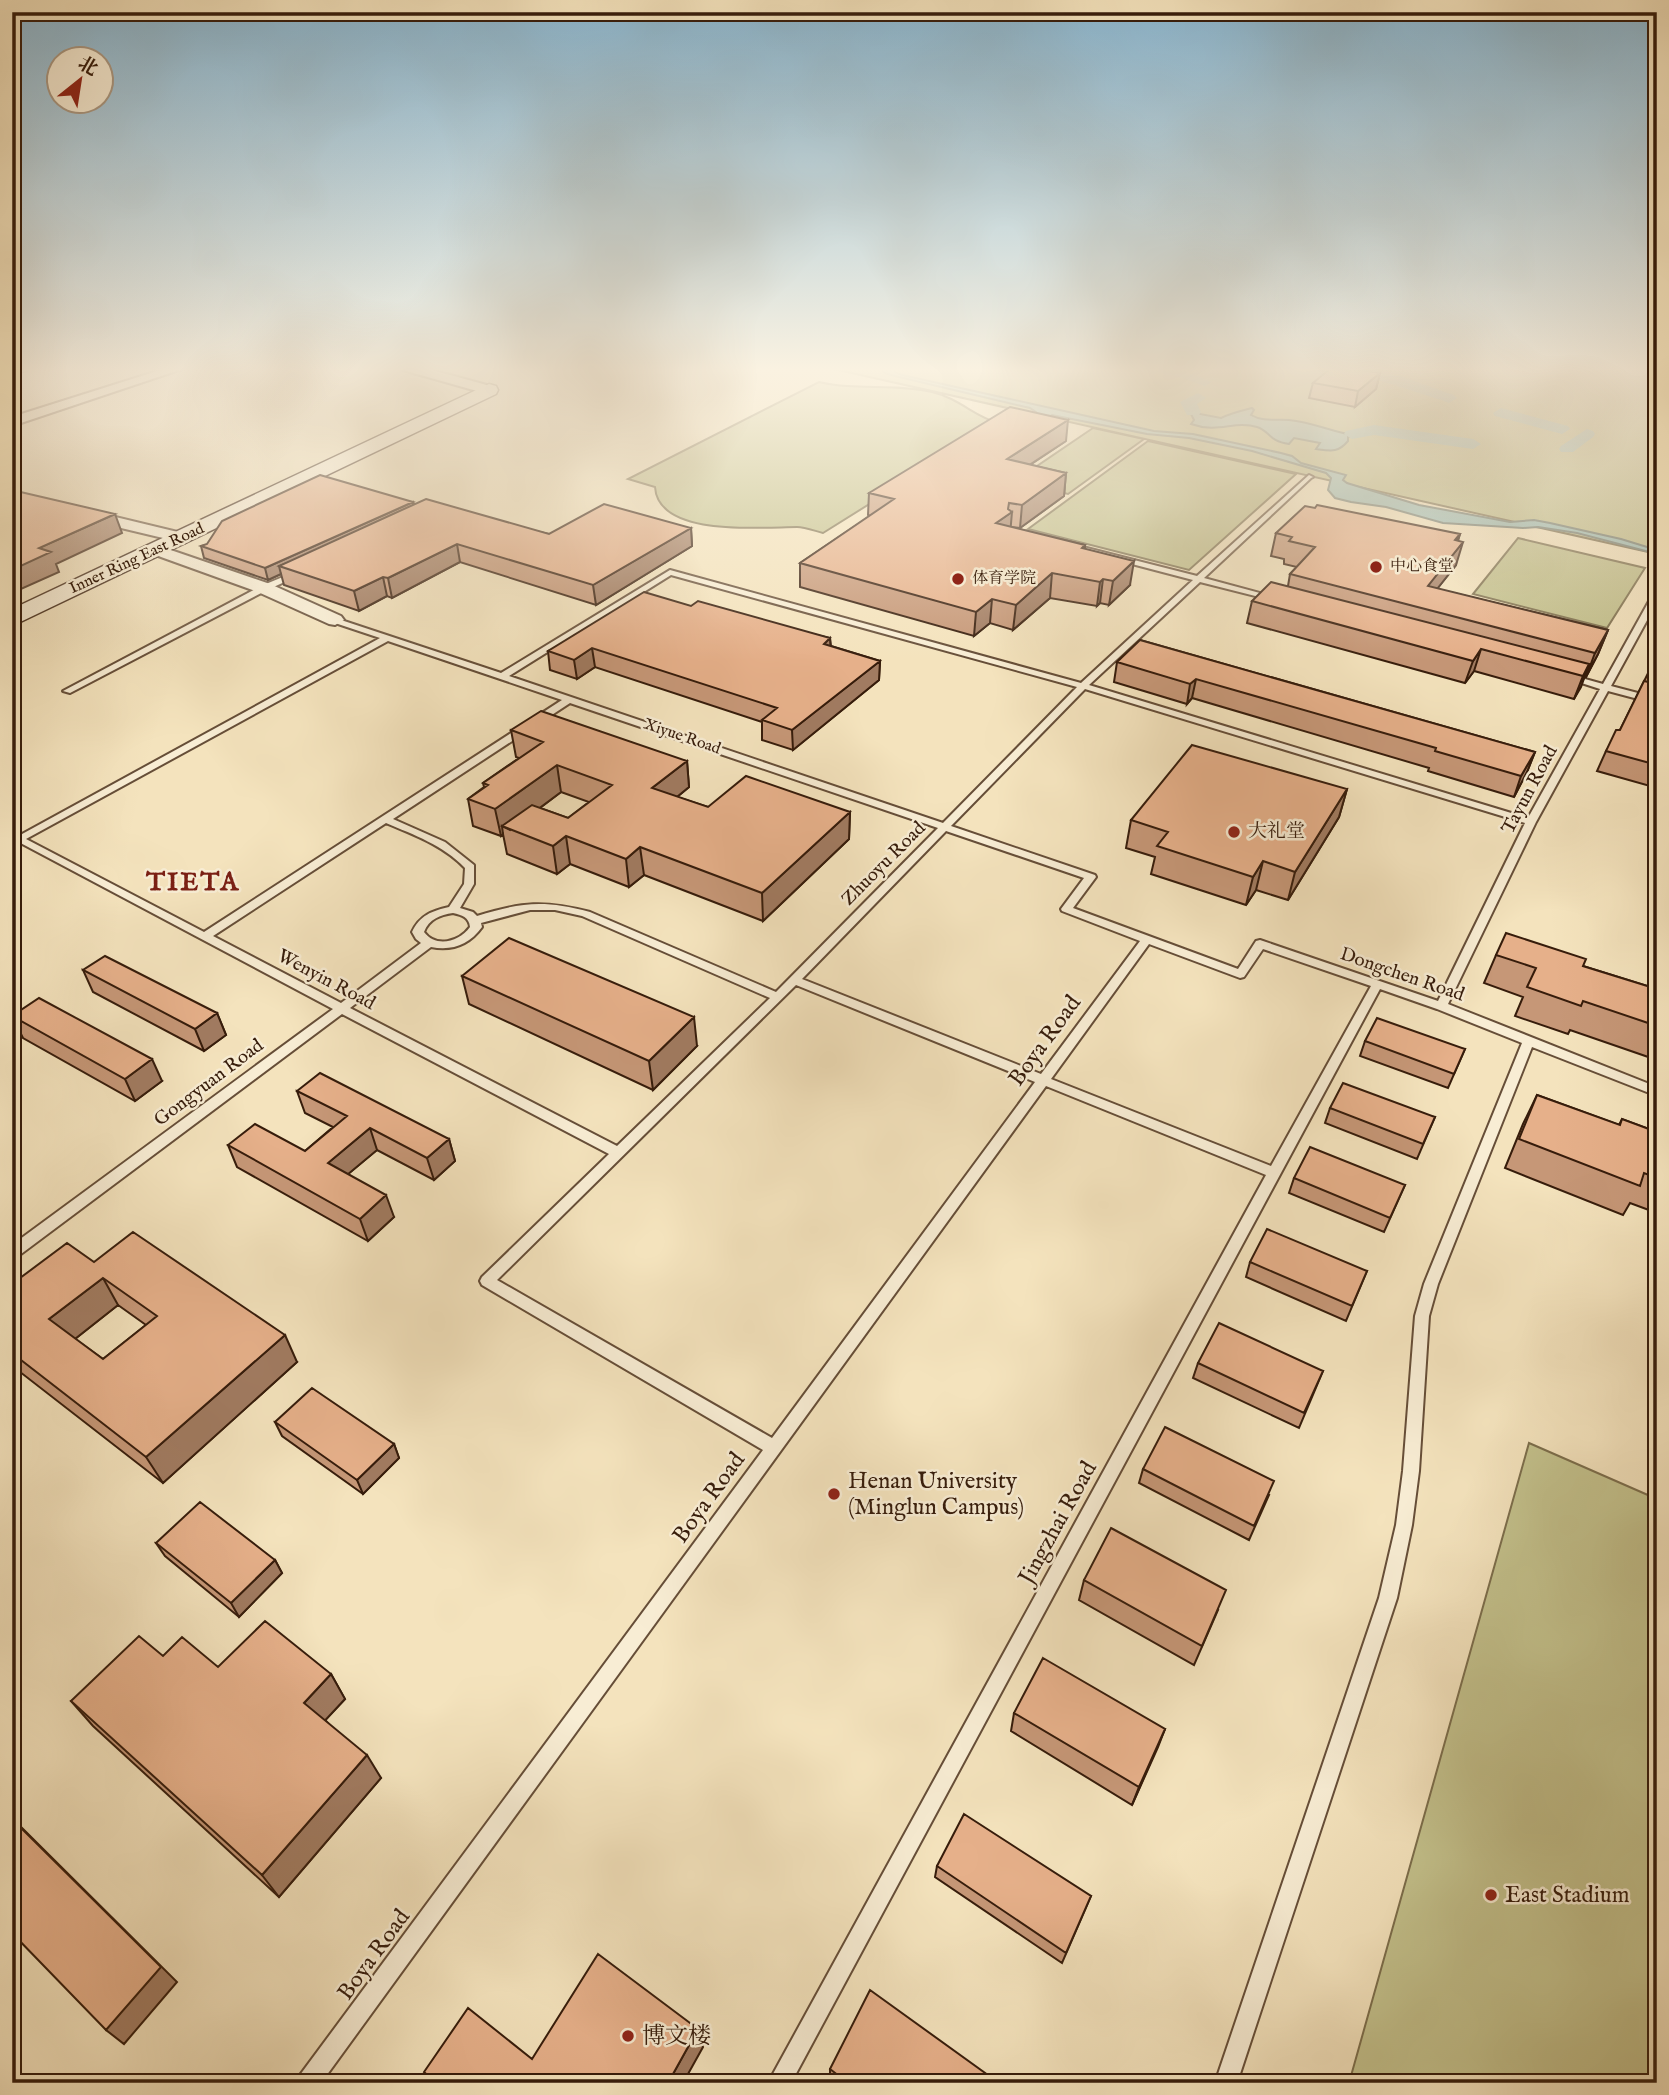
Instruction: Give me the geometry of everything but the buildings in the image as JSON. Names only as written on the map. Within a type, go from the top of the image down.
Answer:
[{"type":"street","name":"Inner Ring East Road","points":[[12,619],[335,465]]},
{"type":"street","points":[[12,497],[184,538]]},
{"type":"street","name":"Xiyue Road","points":[[156,550],[264,588],[335,620]]},
{"type":"lane","name":"Zhuoyu Road","points":[[774,1448],[487,1280],[778,996],[1083,686],[1309,477]]},
{"type":"lane","points":[[1065,544],[1277,600]]},
{"type":"lane","points":[[67,691],[264,588],[304,571]]},
{"type":"lane","points":[[503,676],[670,572],[1083,686],[1531,822]]},
{"type":"lane","name":"Tayun Road","points":[[1441,1006],[1531,822],[1657,594]]},
{"type":"lane","name":"Xiyue Road","points":[[335,620],[1091,877],[1066,909],[1147,939]]},
{"type":"lane","name":"Wenyin Road","points":[[387,638],[18,839],[618,1153]]},
{"type":"lane","points":[[1553,673],[1657,701]]},
{"type":"lane","points":[[205,936],[570,698]]},
{"type":"lane","points":[[385,819],[437,841],[459,854],[470,867],[470,884],[453,910]]},
{"type":"lane","points":[[475,921],[516,907],[557,906],[586,914],[778,996]]},
{"type":"lane","points":[[453,910],[471,915],[475,921],[473,933],[460,942],[443,946],[429,943],[420,937],[420,925],[432,915],[453,910]]},
{"type":"lane","name":"Dongchen Road","points":[[1147,939],[1240,974],[1260,944],[1441,1006],[1657,1092]]},
{"type":"lane","name":"Boya Road","points":[[308,2083],[1147,939]]},
{"type":"lane","name":"Gongyuan Road","points":[[12,1253],[429,943]]},
{"type":"lane","points":[[794,980],[1274,1173]]},
{"type":"lane","name":"Jingzhai Road","points":[[779,2083],[1377,985]]},
{"type":"lane","points":[[1226,2083],[1388,1598],[1404,1525],[1418,1349],[1431,1284],[1528,1042]]},
{"type":"shaded area","points":[[656,465],[932,465],[823,533],[800,527],[738,528],[693,522],[674,515],[661,503],[655,487],[628,479]]},
{"type":"shaded area","points":[[1039,465],[1108,465],[1068,494],[1015,481]]},
{"type":"shaded area","points":[[1116,465],[1255,465],[1296,474],[1189,570],[1028,529]]},
{"type":"shaded area","points":[[1260,465],[1657,465],[1657,554]]},
{"type":"shaded area","points":[[1518,538],[1645,568],[1607,628],[1473,594]]},
{"type":"shaded area","name":"East Stadium","points":[[1529,1443],[1657,1499],[1657,2083],[1349,2083]]},
{"type":"water","points":[[1298,465],[1346,475],[1343,480],[1347,483],[1419,505],[1510,522],[1534,520],[1550,523],[1621,539],[1657,550],[1657,554],[1577,533],[1538,527],[1443,523],[1386,507],[1351,502],[1335,498],[1328,490],[1331,478],[1326,473]]},
{"type":"place","name":"中心食堂","points":[[1376,567]]},
{"type":"place","name":"体育学院","points":[[958,579]]},
{"type":"place","name":"大礼堂","points":[[1234,832]]},
{"type":"place","name":"Henan University (Minglun Campus)","points":[[834,1494]]},
{"type":"place","name":"East Stadium","points":[[1491,1895]]},
{"type":"place","name":"博文楼","points":[[628,2036]]},
{"type":"district","name":"TIETA","points":[[193,882]]}]
